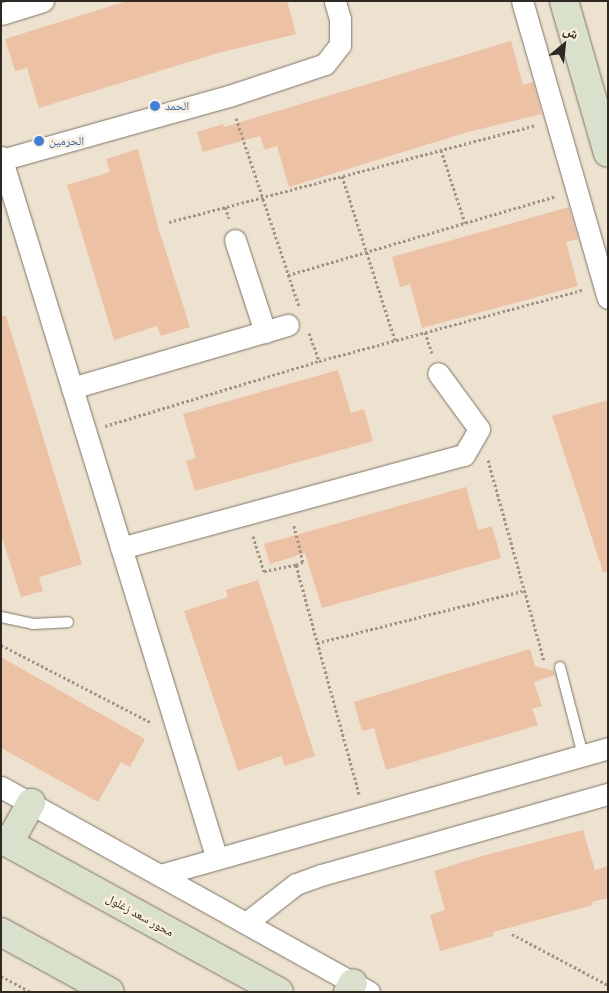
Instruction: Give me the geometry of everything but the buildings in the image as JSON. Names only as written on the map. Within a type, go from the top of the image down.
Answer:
[{"type":"main road","points":[[564,1],[608,154]]},
{"type":"main road","points":[[5,841],[31,803]]},
{"type":"main road","name":"محور سعد زغلول","points":[[5,841],[279,992]]},
{"type":"main road","points":[[1,932],[110,992]]},
{"type":"street","points":[[1,14],[43,1]]},
{"type":"street","points":[[217,859],[2,159],[229,96],[325,64],[340,45],[340,19],[335,1]]},
{"type":"street","points":[[522,1],[606,291]]},
{"type":"street","points":[[236,240],[265,332]]},
{"type":"street","points":[[72,388],[299,322]]},
{"type":"street","points":[[121,548],[464,455],[479,429],[438,373]]},
{"type":"street","points":[[160,875],[608,748]]},
{"type":"street","points":[[1,786],[246,923],[357,989]]},
{"type":"street","points":[[246,923],[296,884],[321,874],[608,794]]},
{"type":"lane","points":[[1,617],[33,624],[68,622]]},
{"type":"lane","points":[[560,667],[584,755]]},
{"type":"path","points":[[229,96],[288,275],[299,322],[319,361]]},
{"type":"path","points":[[169,222],[555,119]]},
{"type":"path","points":[[441,150],[465,223]]},
{"type":"path","points":[[342,176],[396,340]]},
{"type":"path","points":[[288,275],[576,190]]},
{"type":"path","points":[[86,432],[319,361],[396,340],[606,291]]},
{"type":"path","points":[[479,429],[545,665]]},
{"type":"path","points":[[246,514],[264,571],[296,565],[303,562],[303,559],[288,502]]},
{"type":"path","points":[[296,565],[365,817]]},
{"type":"path","points":[[317,643],[524,590]]},
{"type":"path","points":[[1,645],[180,738]]},
{"type":"path","points":[[512,934],[608,985]]},
{"type":"path","points":[[1,976],[31,992]]},
{"type":"place","name":"الحمد","points":[[155,106]]},
{"type":"place","name":"الحرمين","points":[[39,141]]}]
